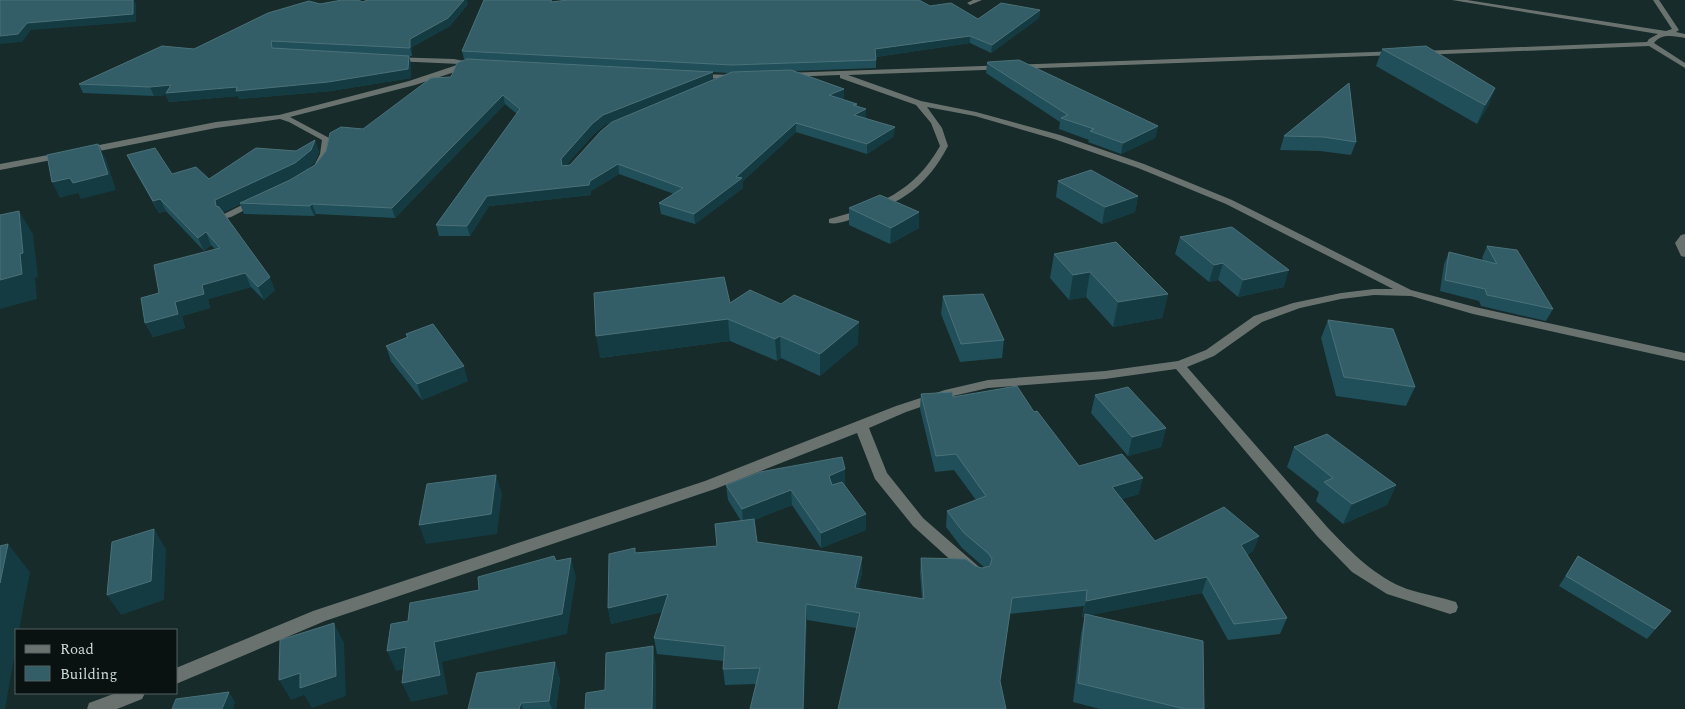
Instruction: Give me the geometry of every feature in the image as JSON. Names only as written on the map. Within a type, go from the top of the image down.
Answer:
[{"type":"street","points":[[970,3],[979,0]]},
{"type":"street","points":[[1455,0],[1685,36]]},
{"type":"street","points":[[1650,44],[1650,40],[1656,36],[1670,34],[1676,30],[1656,0]]},
{"type":"street","points":[[1415,53],[1650,44],[1685,66]]},
{"type":"street","points":[[782,75],[1405,53]]},
{"type":"street","points":[[386,59],[484,64]]},
{"type":"street","points":[[0,167],[216,124],[279,117],[412,83],[468,64]]},
{"type":"street","points":[[838,74],[919,103],[976,114],[1057,137],[1141,166],[1229,202],[1411,293],[1473,310],[1685,357]]},
{"type":"street","points":[[689,76],[749,76]]},
{"type":"street","points":[[716,85],[733,77]]},
{"type":"street","points":[[833,221],[850,217],[907,192],[940,155],[944,146],[942,136],[935,120],[919,103]]},
{"type":"street","points":[[279,117],[292,120],[327,139],[325,154],[319,168],[312,172]]},
{"type":"street","points":[[227,215],[265,197]]},
{"type":"street","points":[[1685,237],[1680,243],[1685,254]]},
{"type":"street","points":[[178,675],[318,616],[710,485],[861,426],[901,408],[988,384],[1105,375],[1179,365],[1210,353],[1258,319],[1297,305],[1341,296],[1374,292],[1411,293]]},
{"type":"street","points":[[1179,365],[1227,418],[1326,537],[1341,551],[1385,586],[1407,596],[1450,608]]},
{"type":"street","points":[[861,426],[880,475],[918,522],[980,576]]},
{"type":"street","points":[[96,709],[134,694]]},
{"type":"building","points":[[0,0],[133,0],[133,14],[27,23],[18,34],[0,36]]},
{"type":"building","points":[[342,0],[359,0],[362,2],[368,0],[464,0],[448,18],[410,39],[410,48],[271,41],[272,48],[409,56],[408,69],[328,82],[236,91],[237,87],[166,93],[171,85],[150,87],[79,84],[162,46],[194,49],[268,13],[309,1],[320,4]]},
{"type":"building","points":[[484,0],[551,0],[551,2],[568,0],[919,0],[930,6],[951,3],[978,19],[1001,3],[1040,10],[992,45],[970,36],[875,49],[876,60],[732,65],[462,51]]},
{"type":"building","points":[[1426,46],[1495,88],[1485,105],[1382,49]]},
{"type":"building","points":[[467,59],[713,72],[603,115],[592,124],[561,159],[562,166],[570,165],[601,131],[612,122],[732,72],[791,70],[844,89],[829,95],[866,109],[854,115],[895,127],[867,144],[796,123],[736,177],[742,178],[694,214],[659,203],[683,188],[618,164],[590,181],[589,185],[487,196],[467,226],[436,225],[520,109],[503,95],[392,208],[240,203],[290,180],[315,165],[326,151],[330,133],[341,127],[363,129],[431,78],[451,77],[457,63]]},
{"type":"building","points":[[1019,60],[1158,126],[1123,143],[1090,131],[1094,129],[1061,118],[1068,115],[987,63]]},
{"type":"building","points":[[1349,83],[1356,142],[1324,137],[1284,136]]},
{"type":"building","points":[[315,140],[311,150],[295,163],[215,200],[216,206],[219,207],[270,277],[258,287],[245,273],[202,285],[204,294],[175,302],[178,314],[145,323],[141,298],[159,293],[154,265],[220,248],[206,232],[198,238],[160,199],[153,201],[127,155],[155,148],[172,174],[196,167],[209,179],[256,148],[296,151]]},
{"type":"building","points":[[98,144],[108,174],[73,183],[70,178],[52,182],[47,155]]},
{"type":"building","points":[[1091,170],[1138,196],[1105,207],[1058,181]]},
{"type":"building","points":[[880,195],[919,212],[891,228],[849,208]]},
{"type":"building","points":[[19,211],[23,253],[20,254],[22,274],[0,280],[0,215]]},
{"type":"building","points":[[1232,227],[1289,270],[1243,280],[1223,263],[1214,265],[1180,237]]},
{"type":"building","points":[[1116,242],[1168,294],[1118,302],[1090,272],[1073,275],[1054,254]]},
{"type":"building","points":[[1487,246],[1517,250],[1553,309],[1487,295],[1485,289],[1445,280],[1449,252],[1497,264]]},
{"type":"building","points":[[724,277],[730,303],[750,290],[781,304],[794,295],[859,322],[820,354],[780,336],[775,339],[728,319],[596,336],[594,293]]},
{"type":"building","points":[[983,294],[1004,340],[961,344],[943,296]]},
{"type":"building","points":[[1328,320],[1393,329],[1415,387],[1344,377]]},
{"type":"building","points":[[433,324],[464,366],[417,384],[386,346],[408,337],[406,334]]},
{"type":"building","points":[[1017,386],[1034,412],[1037,411],[1079,466],[1122,454],[1143,478],[1112,487],[1155,541],[1224,507],[1259,536],[1241,545],[1287,618],[1234,624],[1207,577],[1086,601],[1087,590],[1012,598],[1000,681],[1006,709],[838,709],[860,613],[806,604],[803,709],[750,709],[760,668],[723,669],[725,646],[654,638],[668,594],[608,608],[609,554],[635,548],[635,553],[717,546],[715,524],[754,519],[757,542],[862,557],[855,588],[924,599],[921,558],[966,559],[975,566],[982,568],[990,566],[992,559],[989,554],[964,533],[947,511],[986,496],[956,454],[936,456],[921,394],[952,392],[953,397]]},
{"type":"building","points":[[1128,387],[1166,428],[1132,437],[1095,395]]},
{"type":"building","points":[[1327,434],[1396,485],[1352,504],[1324,482],[1333,478],[1294,447]]},
{"type":"building","points":[[842,457],[845,469],[829,476],[832,485],[842,482],[866,514],[821,533],[791,490],[742,509],[726,485],[760,472]]},
{"type":"building","points":[[496,475],[491,514],[419,525],[427,484]]},
{"type":"building","points":[[154,529],[151,581],[107,595],[112,542]]},
{"type":"building","points":[[8,544],[0,583],[0,546]]},
{"type":"building","points":[[554,556],[556,561],[571,558],[562,614],[434,642],[440,675],[402,683],[406,647],[387,651],[391,624],[408,621],[410,603],[479,590],[478,577]]},
{"type":"building","points":[[1578,556],[1671,611],[1655,629],[1566,576]]},
{"type":"building","points":[[1085,614],[1203,641],[1204,709],[1185,709],[1078,683]]},
{"type":"building","points":[[334,623],[336,676],[300,688],[300,673],[279,680],[280,640]]},
{"type":"building","points":[[653,646],[652,709],[585,709],[586,693],[605,690],[606,653]]},
{"type":"building","points":[[555,662],[549,701],[521,703],[519,709],[468,709],[477,673]]},
{"type":"building","points":[[229,692],[222,709],[172,709],[176,699]]}]
